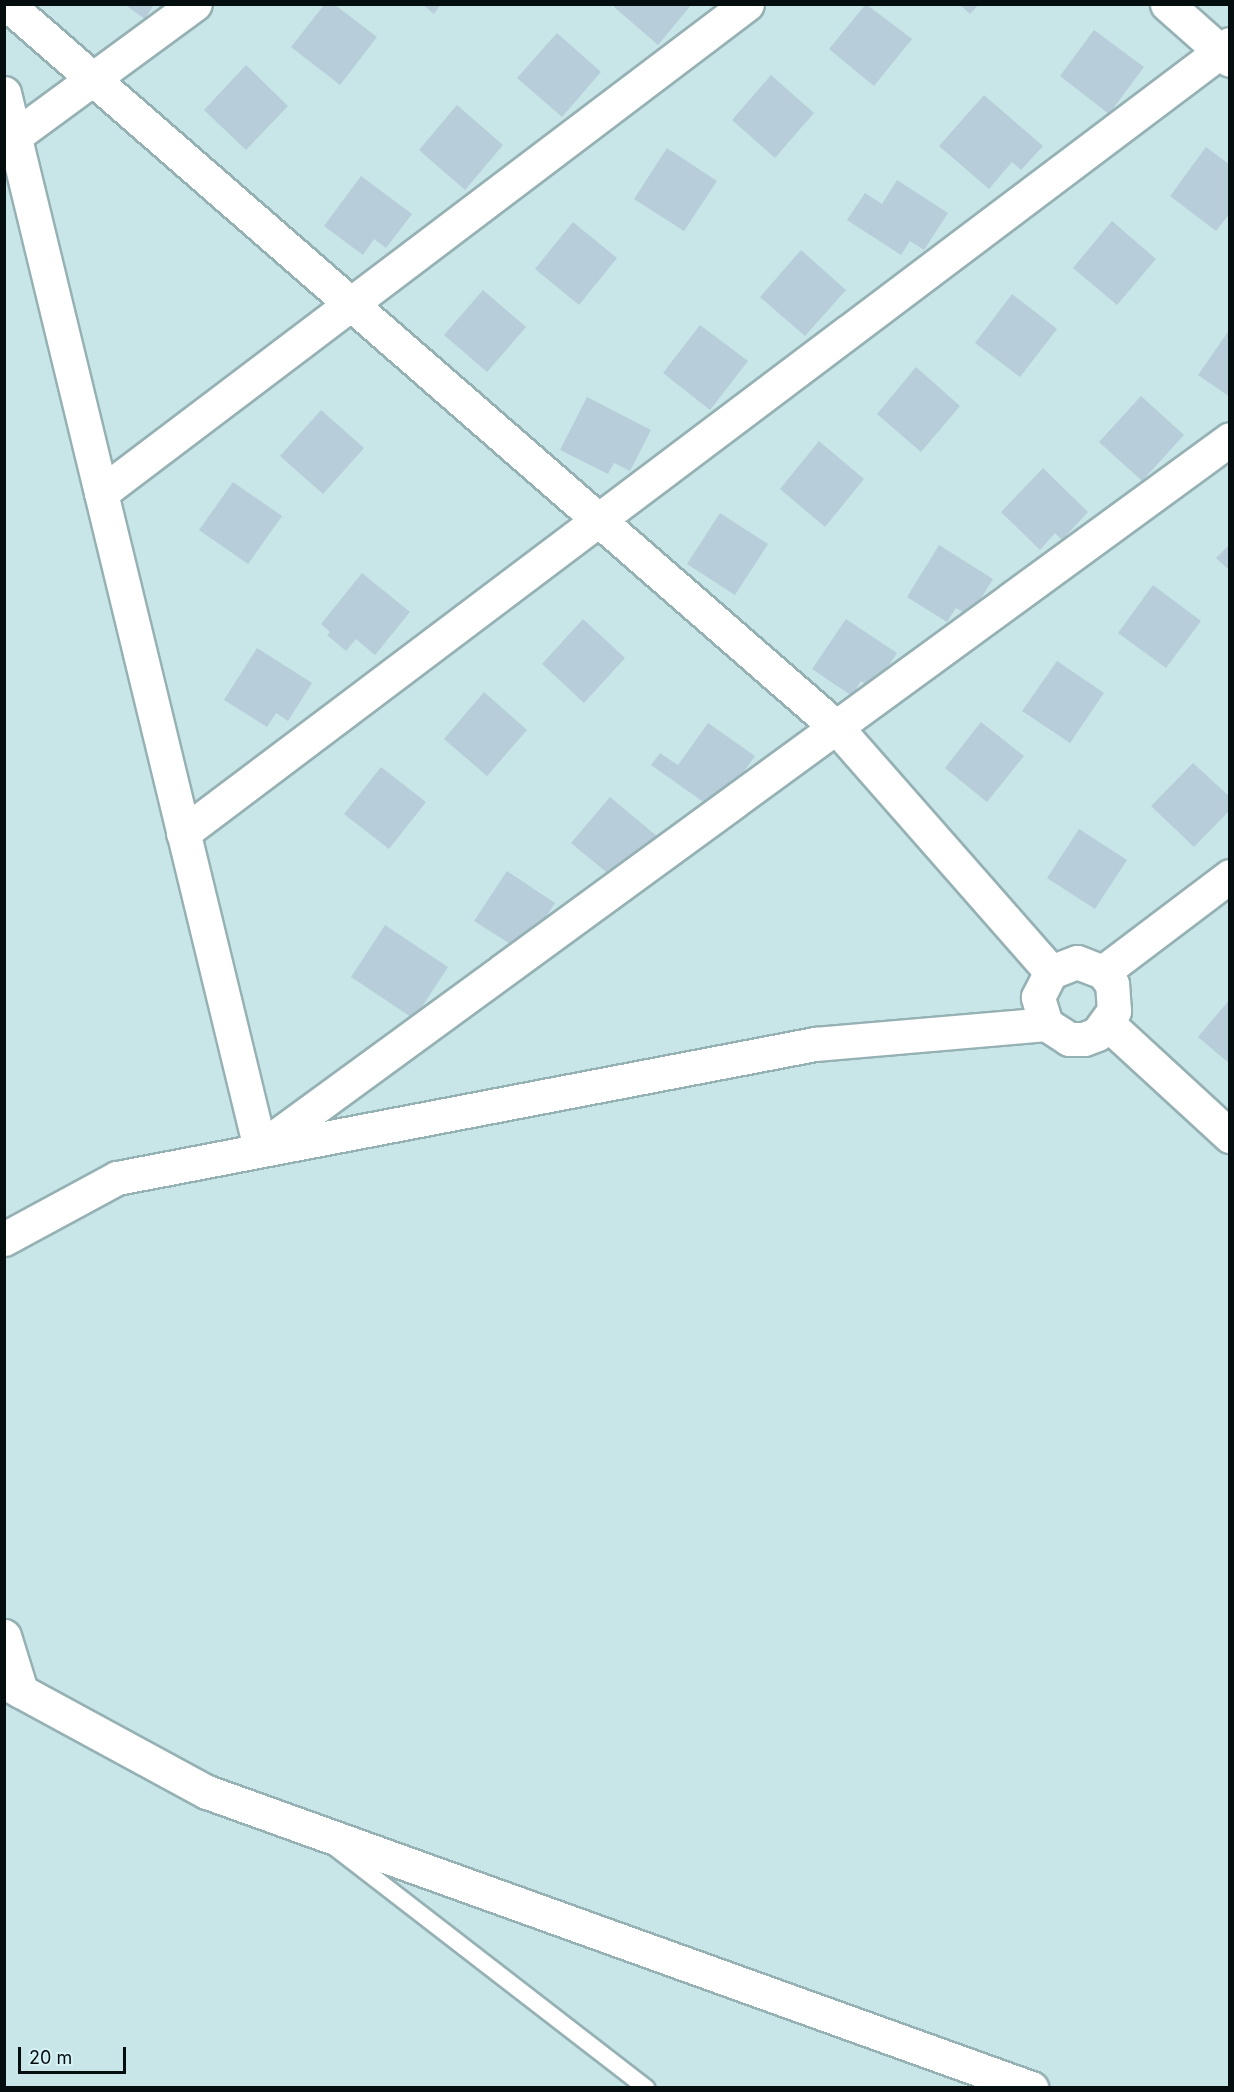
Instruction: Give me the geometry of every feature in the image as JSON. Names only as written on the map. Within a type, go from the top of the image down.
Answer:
[{"type":"street","points":[[6,4],[836,727],[1051,972]]},
{"type":"street","points":[[15,136],[195,4]]},
{"type":"street","points":[[101,492],[747,4]]},
{"type":"street","points":[[183,833],[1226,52],[1167,4]]},
{"type":"street","points":[[4,93],[260,1149]]},
{"type":"street","points":[[260,1149],[1230,439]]},
{"type":"street","points":[[1103,972],[1230,876]]},
{"type":"street","points":[[4,1239],[117,1178],[815,1044],[1046,1024],[1069,1039],[1084,1039],[1108,1024],[1114,1011],[1115,997],[1103,972],[1077,962],[1051,972],[1038,997],[1046,1024]]},
{"type":"street","points":[[1108,1024],[1230,1136]]},
{"type":"street","points":[[4,1636],[13,1687],[207,1792],[1031,2088]]},
{"type":"lane","points":[[312,1830],[646,2088]]},
{"type":"building","points":[[124,4],[154,4],[145,19]]},
{"type":"building","points":[[422,4],[441,4],[434,14]]},
{"type":"building","points":[[616,4],[692,4],[658,45],[614,7]]},
{"type":"building","points":[[866,4],[912,39],[874,86],[829,49]]},
{"type":"building","points":[[959,4],[979,4],[970,14]]},
{"type":"building","points":[[324,5],[335,5],[377,37],[340,85],[291,47]]},
{"type":"building","points":[[1094,30],[1144,67],[1109,114],[1060,76]]},
{"type":"building","points":[[557,33],[601,72],[562,117],[517,78]]},
{"type":"building","points":[[246,65],[288,106],[246,150],[204,110]]},
{"type":"building","points":[[771,75],[814,113],[775,158],[732,120]]},
{"type":"building","points":[[984,95],[1043,146],[1021,170],[1012,162],[989,189],[939,146]]},
{"type":"building","points":[[457,105],[503,145],[465,190],[419,150]]},
{"type":"building","points":[[1206,147],[1230,165],[1230,213],[1216,231],[1170,196]]},
{"type":"building","points":[[667,148],[717,181],[684,231],[634,199]]},
{"type":"building","points":[[361,176],[412,214],[386,248],[374,239],[363,255],[324,226]]},
{"type":"building","points":[[897,180],[948,213],[924,250],[910,241],[901,255],[847,220],[865,193],[882,204]]},
{"type":"building","points":[[1112,221],[1156,259],[1117,305],[1073,268]]},
{"type":"building","points":[[573,222],[617,258],[579,305],[535,269]]},
{"type":"building","points":[[801,250],[846,290],[805,336],[760,297]]},
{"type":"building","points":[[483,290],[526,327],[487,372],[444,335]]},
{"type":"building","points":[[1012,294],[1057,329],[1020,377],[975,343]]},
{"type":"building","points":[[700,325],[748,361],[710,410],[663,373]]},
{"type":"building","points":[[1230,329],[1230,397],[1198,375]]},
{"type":"building","points":[[916,367],[960,406],[921,452],[877,414]]},
{"type":"building","points":[[1141,396],[1184,435],[1142,481],[1099,442]]},
{"type":"building","points":[[587,397],[651,430],[630,471],[614,463],[608,474],[560,450]]},
{"type":"building","points":[[321,410],[364,448],[323,494],[280,456]]},
{"type":"building","points":[[819,441],[864,479],[825,527],[780,489]]},
{"type":"building","points":[[1043,468],[1088,512],[1062,540],[1055,533],[1040,550],[1001,512]]},
{"type":"building","points":[[233,482],[282,516],[248,564],[199,530]]},
{"type":"building","points":[[720,513],[768,544],[735,595],[687,564]]},
{"type":"building","points":[[1230,544],[1230,571],[1216,558]]},
{"type":"building","points":[[939,545],[993,579],[970,616],[956,608],[947,622],[907,597]]},
{"type":"building","points":[[362,573],[410,612],[375,655],[356,639],[346,651],[327,635],[330,632],[321,624]]},
{"type":"building","points":[[1153,585],[1201,621],[1166,668],[1118,633]]},
{"type":"building","points":[[583,619],[625,658],[584,703],[542,664]]},
{"type":"building","points":[[846,619],[897,653],[873,689],[861,681],[852,696],[812,669]]},
{"type":"building","points":[[257,648],[312,683],[288,721],[276,713],[267,727],[224,700]]},
{"type":"building","points":[[1057,661],[1104,693],[1070,743],[1022,711]]},
{"type":"building","points":[[484,692],[527,730],[487,776],[444,739]]},
{"type":"building","points":[[981,722],[1024,756],[987,802],[945,768]]},
{"type":"building","points":[[708,723],[755,756],[716,811],[651,765],[660,753],[678,765]]},
{"type":"building","points":[[1193,763],[1230,797],[1230,810],[1194,847],[1151,806]]},
{"type":"building","points":[[381,767],[426,802],[389,849],[344,814]]},
{"type":"building","points":[[610,797],[658,837],[631,868],[623,861],[611,876],[571,843]]},
{"type":"building","points":[[1079,829],[1127,860],[1095,909],[1047,878]]},
{"type":"building","points":[[507,871],[555,903],[523,952],[474,921]]},
{"type":"building","points":[[385,925],[448,967],[414,1019],[351,977]]},
{"type":"building","points":[[1230,999],[1230,1064],[1198,1037]]}]
